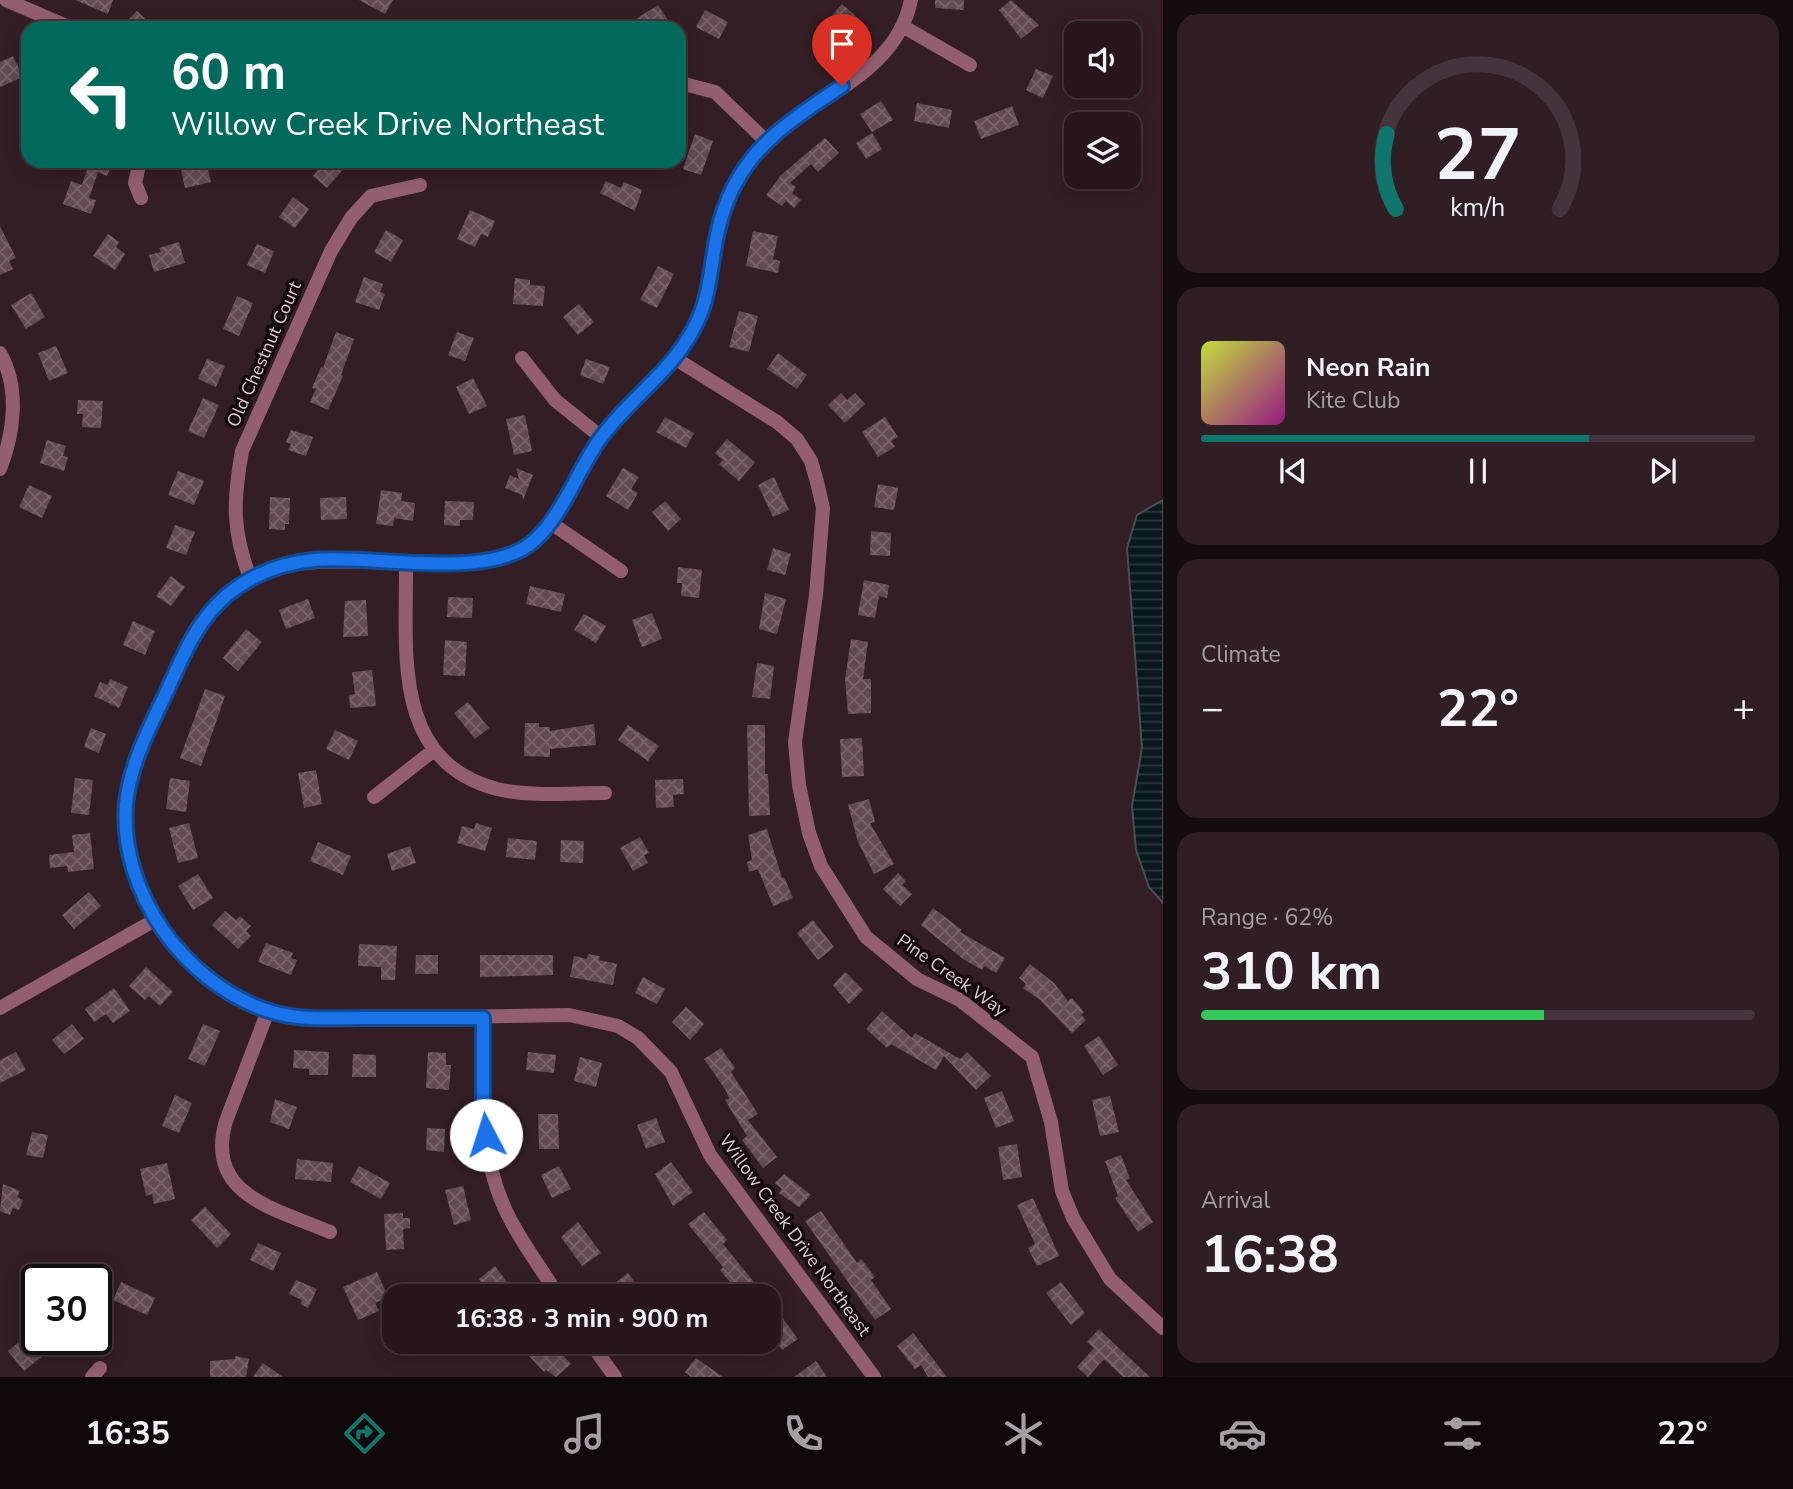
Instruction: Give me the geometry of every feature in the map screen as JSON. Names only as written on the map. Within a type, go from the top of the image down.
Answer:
[{"type":"street","points":[[6,0],[55,21]]},
{"type":"street","name":"Willow Creek Drive Northeast","points":[[874,1377],[710,1155],[671,1072],[638,1038],[618,1026],[569,1015],[307,1018],[268,1011],[215,984],[189,961],[155,920],[128,853],[127,801],[134,767],[194,632],[225,597],[250,578],[268,570],[314,560],[491,562],[532,543],[551,523],[601,437],[676,359],[703,307],[725,205],[736,183],[765,141],[875,64],[904,27],[911,0]]},
{"type":"street","points":[[904,27],[970,65]]},
{"type":"street","points":[[686,85],[715,92],[765,141]]},
{"type":"street","points":[[138,168],[135,183],[141,198]]},
{"type":"street","name":"Old Chestnut Court","points":[[250,578],[234,531],[236,484],[242,452],[331,251],[351,218],[371,196],[414,186]]},
{"type":"street","points":[[0,353],[7,366],[13,399],[9,444],[0,469]]},
{"type":"street","points":[[522,358],[555,400],[601,437]]},
{"type":"street","name":"Pine Creek Way","points":[[676,359],[778,422],[797,439],[811,461],[823,508],[816,595],[795,742],[801,797],[809,833],[821,866],[866,937],[917,979],[960,1000],[1032,1057],[1051,1122],[1062,1191],[1073,1218],[1110,1279],[1163,1328]]},
{"type":"street","points":[[551,523],[621,571]]},
{"type":"street","points":[[406,562],[412,710],[434,750],[446,763],[470,778],[498,789],[605,793]]},
{"type":"street","points":[[374,797],[434,750]]},
{"type":"street","points":[[0,1008],[155,920]]},
{"type":"street","points":[[268,1011],[226,1121],[220,1140],[220,1156],[226,1172],[239,1189],[254,1199],[330,1232]]},
{"type":"street","points":[[483,1018],[483,1117],[497,1187],[509,1219],[551,1284]]},
{"type":"street","points":[[599,1354],[615,1377]]},
{"type":"shaded area","points":[[1163,500],[1163,903],[1149,887],[1136,850],[1132,806],[1142,748],[1127,548],[1137,515]]},
{"type":"building","points":[[75,0],[113,0],[108,14]]},
{"type":"building","points":[[359,0],[393,0],[385,14]]},
{"type":"building","points":[[935,0],[964,0],[964,10],[935,8]]},
{"type":"building","points":[[1011,0],[1039,25],[1021,39],[999,10]]},
{"type":"building","points":[[842,4],[859,19],[835,45],[819,30]]},
{"type":"building","points":[[658,5],[668,20],[666,21],[633,21]]},
{"type":"building","points":[[705,10],[728,22],[719,39],[696,27]]},
{"type":"building","points":[[137,11],[148,21],[127,21]]},
{"type":"building","points":[[13,56],[21,78],[0,87],[0,62]]},
{"type":"building","points":[[1036,69],[1053,76],[1043,98],[1026,90]]},
{"type":"building","points":[[881,101],[893,120],[872,132],[860,114]]},
{"type":"building","points":[[917,103],[952,110],[949,128],[914,121]]},
{"type":"building","points":[[1012,106],[1019,125],[981,139],[974,121]]},
{"type":"building","points":[[872,133],[882,149],[866,159],[856,143]]},
{"type":"building","points":[[695,134],[713,141],[701,175],[683,169],[686,168]]},
{"type":"building","points":[[825,138],[839,153],[818,172],[811,164],[790,183],[796,187],[792,193],[801,200],[794,208],[786,201],[782,206],[766,195],[781,175]]},
{"type":"building","points":[[88,168],[110,168],[107,176],[98,172],[89,198],[96,200],[91,214],[63,204],[71,181],[82,185]]},
{"type":"building","points":[[208,168],[211,182],[185,188],[181,170]]},
{"type":"building","points":[[320,168],[344,168],[327,188],[313,176]]},
{"type":"building","points":[[606,181],[621,188],[624,182],[642,190],[635,211],[600,193]]},
{"type":"building","points":[[293,197],[309,209],[295,228],[279,217]]},
{"type":"building","points":[[470,210],[495,221],[488,237],[481,234],[475,247],[457,239]]},
{"type":"building","points":[[0,226],[16,258],[9,261],[13,269],[0,275]]},
{"type":"building","points":[[386,230],[403,240],[391,262],[374,252]]},
{"type":"building","points":[[753,231],[778,236],[773,259],[780,261],[778,273],[746,266]]},
{"type":"building","points":[[108,234],[119,242],[116,247],[125,254],[115,270],[93,256]]},
{"type":"building","points":[[179,242],[185,263],[154,272],[149,255],[161,252],[159,248]]},
{"type":"building","points":[[257,244],[274,251],[265,273],[247,265]]},
{"type":"building","points":[[658,266],[674,274],[657,308],[640,300]]},
{"type":"building","points":[[364,277],[383,284],[380,292],[385,294],[379,310],[355,302]]},
{"type":"building","points":[[515,278],[530,280],[530,285],[545,286],[543,306],[513,304]]},
{"type":"building","points":[[31,293],[45,317],[26,329],[11,305]]},
{"type":"building","points":[[237,296],[253,303],[239,336],[223,329]]},
{"type":"building","points":[[579,304],[594,322],[578,335],[563,317]]},
{"type":"building","points":[[739,311],[758,316],[749,352],[729,347]]},
{"type":"building","points":[[336,332],[354,339],[341,375],[343,376],[328,410],[310,402],[316,389],[312,388],[321,367],[323,368]]},
{"type":"building","points":[[457,332],[474,338],[465,361],[448,355]]},
{"type":"building","points":[[56,346],[68,373],[49,381],[38,353]]},
{"type":"building","points":[[778,353],[807,375],[797,389],[767,369]]},
{"type":"building","points":[[207,359],[225,366],[216,387],[198,379]]},
{"type":"building","points":[[586,359],[610,367],[603,384],[580,375]]},
{"type":"building","points":[[473,378],[487,406],[469,414],[456,387]]},
{"type":"building","points":[[841,393],[847,400],[855,393],[865,404],[845,423],[828,405]]},
{"type":"building","points":[[203,398],[219,405],[204,438],[188,431]]},
{"type":"building","points":[[78,400],[103,401],[101,428],[82,427],[83,414],[77,414]]},
{"type":"building","points":[[525,415],[532,451],[514,455],[506,419]]},
{"type":"building","points":[[665,417],[694,433],[686,448],[656,432]]},
{"type":"building","points":[[885,417],[898,437],[891,441],[895,447],[878,457],[862,432]]},
{"type":"building","points":[[291,430],[313,437],[306,456],[288,450],[291,444],[286,442]]},
{"type":"building","points":[[727,439],[755,462],[739,481],[719,464],[723,460],[715,453]]},
{"type":"building","points":[[47,440],[66,446],[63,456],[68,457],[64,471],[40,463]]},
{"type":"building","points":[[516,468],[533,475],[523,500],[522,495],[505,488],[510,475],[519,479]]},
{"type":"building","points":[[623,468],[639,477],[631,489],[638,493],[628,510],[606,496]]},
{"type":"building","points":[[178,471],[204,481],[194,505],[168,495]]},
{"type":"building","points":[[774,477],[789,510],[773,517],[758,485]]},
{"type":"building","points":[[878,484],[898,488],[894,510],[874,507]]},
{"type":"building","points":[[29,485],[52,496],[42,518],[19,507]]},
{"type":"building","points":[[381,490],[402,493],[401,501],[415,503],[413,521],[394,518],[393,526],[376,524]]},
{"type":"building","points":[[270,497],[290,498],[289,524],[285,524],[285,530],[269,529]]},
{"type":"building","points":[[346,497],[347,519],[321,520],[320,498]]},
{"type":"building","points":[[445,501],[474,502],[473,520],[460,520],[460,526],[444,525]]},
{"type":"building","points":[[665,501],[681,519],[668,531],[652,512]]},
{"type":"building","points":[[175,525],[195,532],[186,555],[166,548]]},
{"type":"building","points":[[871,531],[891,533],[890,556],[870,555]]},
{"type":"building","points":[[773,548],[791,554],[785,575],[767,570]]},
{"type":"building","points":[[678,567],[702,570],[699,598],[681,596],[682,583],[677,583]]},
{"type":"building","points":[[171,576],[185,587],[171,606],[156,596]]},
{"type":"building","points":[[864,580],[889,585],[887,598],[879,596],[875,618],[858,615]]},
{"type":"building","points":[[530,586],[565,594],[561,612],[526,604]]},
{"type":"building","points":[[765,593],[786,599],[777,634],[759,629]]},
{"type":"building","points":[[448,597],[473,598],[472,618],[447,617]]},
{"type":"building","points":[[308,599],[315,618],[286,629],[279,610]]},
{"type":"building","points":[[366,600],[368,636],[343,637],[345,601]]},
{"type":"building","points":[[652,613],[662,639],[642,647],[632,620]]},
{"type":"building","points":[[584,614],[606,626],[596,643],[574,630]]},
{"type":"building","points":[[133,621],[155,631],[145,655],[123,645]]},
{"type":"building","points":[[246,629],[262,642],[238,671],[223,658]]},
{"type":"building","points":[[851,639],[868,642],[863,679],[871,679],[871,713],[848,714],[845,679]]},
{"type":"building","points":[[445,640],[467,642],[465,676],[443,675]]},
{"type":"building","points":[[757,663],[774,666],[770,699],[752,697]]},
{"type":"building","points":[[372,670],[376,706],[350,708],[349,695],[355,694],[352,672]]},
{"type":"building","points":[[110,679],[128,687],[119,708],[94,696],[100,682],[108,685]]},
{"type":"building","points":[[205,689],[225,696],[201,766],[180,758]]},
{"type":"building","points":[[468,702],[489,728],[475,739],[454,713]]},
{"type":"building","points":[[525,723],[539,723],[539,727],[550,727],[550,731],[594,724],[596,745],[550,749],[550,757],[524,756]]},
{"type":"building","points":[[628,725],[659,746],[648,761],[618,740]]},
{"type":"building","points":[[747,725],[765,725],[765,774],[768,774],[770,815],[749,816]]},
{"type":"building","points":[[91,728],[106,734],[99,753],[84,747]]},
{"type":"building","points":[[335,730],[358,741],[349,760],[326,749]]},
{"type":"building","points":[[862,738],[864,776],[842,777],[840,739]]},
{"type":"building","points":[[316,770],[322,804],[304,808],[298,773]]},
{"type":"building","points":[[75,778],[93,780],[89,815],[71,813]]},
{"type":"building","points":[[170,778],[190,781],[186,812],[166,809]]},
{"type":"building","points":[[683,779],[684,794],[673,795],[674,807],[656,808],[655,780]]},
{"type":"building","points":[[869,799],[875,822],[870,823],[894,864],[874,874],[858,842],[848,805]]},
{"type":"building","points":[[189,823],[198,858],[178,863],[169,828]]},
{"type":"building","points":[[476,823],[492,828],[485,851],[457,843],[462,826],[474,829]]},
{"type":"building","points":[[767,829],[782,878],[784,877],[793,898],[773,906],[758,869],[749,872],[747,862],[752,860],[748,835]]},
{"type":"building","points":[[90,833],[94,869],[68,872],[67,866],[50,868],[49,855],[74,852],[72,835]]},
{"type":"building","points":[[640,837],[649,853],[644,855],[648,863],[633,871],[620,848]]},
{"type":"building","points":[[508,838],[537,841],[535,860],[506,857]]},
{"type":"building","points":[[561,840],[584,841],[583,863],[560,862]]},
{"type":"building","points":[[318,842],[351,856],[343,875],[310,861]]},
{"type":"building","points":[[410,846],[416,863],[392,871],[387,854]]},
{"type":"building","points":[[898,873],[906,881],[902,885],[912,894],[900,906],[883,889]]},
{"type":"building","points":[[198,874],[213,898],[193,910],[178,886]]},
{"type":"building","points":[[89,892],[101,906],[74,929],[62,915]]},
{"type":"building","points":[[933,908],[962,930],[960,932],[1005,958],[996,973],[984,966],[982,970],[963,959],[921,925]]},
{"type":"building","points":[[225,911],[236,920],[240,916],[251,926],[246,931],[251,936],[238,949],[212,925]]},
{"type":"building","points":[[813,920],[834,947],[818,960],[797,933]]},
{"type":"building","points":[[266,943],[293,953],[291,958],[297,960],[291,975],[258,962]]},
{"type":"building","points":[[359,944],[397,946],[395,980],[381,980],[381,967],[358,966]]},
{"type":"building","points":[[588,954],[617,964],[613,985],[570,977],[574,956],[587,959]]},
{"type":"building","points":[[416,955],[438,955],[438,974],[415,974]]},
{"type":"building","points":[[480,955],[553,955],[553,975],[480,977]]},
{"type":"building","points":[[1030,964],[1054,983],[1068,1001],[1072,998],[1084,1012],[1081,1015],[1086,1020],[1072,1033],[1040,1000],[1023,988],[1026,984],[1019,978]]},
{"type":"building","points":[[146,967],[173,992],[160,1006],[149,996],[145,1000],[129,986]]},
{"type":"building","points":[[845,972],[863,990],[849,1004],[833,985]]},
{"type":"building","points":[[643,977],[665,989],[657,1004],[635,993]]},
{"type":"building","points":[[114,988],[130,1011],[113,1023],[106,1014],[94,1022],[85,1009]]},
{"type":"building","points":[[686,1007],[704,1024],[690,1040],[672,1022]]},
{"type":"building","points":[[882,1011],[912,1038],[915,1033],[960,1059],[967,1052],[991,1076],[976,1090],[944,1056],[936,1070],[891,1044],[887,1048],[866,1029]]},
{"type":"building","points":[[72,1024],[84,1039],[64,1054],[52,1040]]},
{"type":"building","points":[[203,1024],[220,1031],[205,1066],[188,1059]]},
{"type":"building","points":[[1099,1036],[1118,1065],[1103,1075],[1084,1046]]},
{"type":"building","points":[[721,1048],[735,1068],[731,1072],[758,1114],[748,1120],[777,1157],[763,1168],[742,1140],[747,1136],[725,1100],[729,1098],[725,1089],[704,1059]]},
{"type":"building","points":[[294,1050],[329,1052],[328,1075],[309,1075],[309,1069],[293,1068]]},
{"type":"building","points":[[16,1052],[26,1070],[0,1083],[0,1060]]},
{"type":"building","points":[[428,1052],[446,1053],[446,1065],[451,1065],[449,1090],[426,1088]]},
{"type":"building","points":[[528,1052],[556,1055],[554,1073],[526,1070]]},
{"type":"building","points":[[353,1054],[376,1055],[376,1077],[352,1077]]},
{"type":"building","points":[[580,1057],[602,1063],[596,1087],[574,1081]]},
{"type":"building","points":[[1002,1091],[1014,1121],[996,1128],[984,1098]]},
{"type":"building","points":[[175,1095],[192,1103],[179,1133],[162,1126]]},
{"type":"building","points":[[1110,1096],[1119,1132],[1100,1136],[1092,1100]]},
{"type":"building","points":[[275,1099],[297,1107],[289,1129],[270,1122]]},
{"type":"building","points":[[538,1114],[558,1114],[559,1149],[539,1149]]},
{"type":"building","points":[[656,1118],[665,1142],[646,1149],[637,1125]]},
{"type":"building","points":[[427,1128],[445,1129],[444,1152],[426,1150]]},
{"type":"building","points":[[32,1132],[48,1135],[43,1158],[26,1155]]},
{"type":"building","points":[[1017,1144],[1022,1177],[1003,1180],[998,1147]]},
{"type":"building","points":[[1121,1155],[1130,1179],[1126,1180],[1153,1222],[1138,1232],[1115,1198],[1118,1196],[1105,1161]]},
{"type":"building","points":[[297,1159],[333,1163],[331,1182],[295,1179]]},
{"type":"building","points":[[671,1162],[693,1192],[673,1206],[655,1174]]},
{"type":"building","points":[[167,1163],[175,1199],[154,1204],[152,1194],[146,1196],[140,1169]]},
{"type":"building","points":[[359,1166],[390,1183],[381,1199],[350,1182]]},
{"type":"building","points":[[559,1166],[571,1189],[552,1198],[541,1175]]},
{"type":"building","points":[[784,1174],[811,1195],[799,1207],[779,1193],[782,1189],[775,1183]]},
{"type":"building","points":[[3,1184],[20,1191],[17,1197],[23,1200],[19,1210],[13,1208],[10,1215],[0,1211]]},
{"type":"building","points":[[463,1186],[471,1220],[454,1225],[445,1190]]},
{"type":"building","points":[[1033,1198],[1059,1256],[1037,1266],[1028,1248],[1035,1244],[1017,1205]]},
{"type":"building","points":[[205,1207],[231,1234],[217,1248],[191,1220]]},
{"type":"building","points":[[821,1211],[857,1263],[861,1259],[875,1277],[871,1280],[891,1309],[875,1320],[805,1221]]},
{"type":"building","points":[[704,1212],[727,1240],[723,1244],[756,1284],[731,1284],[720,1270],[723,1267],[688,1224]]},
{"type":"building","points":[[403,1213],[403,1218],[410,1218],[410,1228],[403,1229],[404,1249],[386,1250],[384,1214]]},
{"type":"building","points":[[578,1222],[601,1253],[582,1266],[561,1237]]},
{"type":"building","points":[[258,1243],[281,1253],[273,1271],[250,1260]]},
{"type":"building","points":[[495,1266],[508,1284],[483,1284],[479,1279]]},
{"type":"building","points":[[377,1272],[382,1284],[382,1300],[375,1303],[379,1311],[358,1320],[343,1287]]},
{"type":"building","points":[[628,1273],[636,1284],[614,1284]]},
{"type":"building","points":[[296,1280],[317,1289],[308,1308],[300,1304],[302,1300],[289,1294]]},
{"type":"building","points":[[121,1282],[155,1298],[147,1315],[113,1300]]},
{"type":"building","points":[[1061,1282],[1085,1313],[1071,1325],[1046,1293]]},
{"type":"building","points":[[781,1316],[798,1339],[781,1349]]},
{"type":"building","points":[[1099,1329],[1150,1377],[1123,1377],[1104,1359],[1088,1377],[1077,1367],[1094,1348],[1087,1342]]},
{"type":"building","points":[[913,1333],[947,1377],[928,1377],[921,1365],[915,1369],[897,1346]]},
{"type":"building","points":[[18,1343],[21,1355],[44,1355],[24,1371],[8,1351]]},
{"type":"building","points":[[562,1354],[571,1364],[556,1377],[546,1370],[544,1372],[528,1355]]},
{"type":"building","points":[[235,1356],[249,1359],[246,1377],[210,1377],[210,1361],[235,1359]]},
{"type":"building","points":[[696,1358],[723,1377],[691,1377],[685,1372]]},
{"type":"building","points":[[816,1361],[827,1377],[794,1377]]},
{"type":"building","points":[[263,1363],[283,1377],[253,1377]]},
{"type":"route","points":[[486,1135],[483,1117],[483,1018],[288,1016],[241,1000],[215,984],[189,961],[155,920],[128,853],[127,801],[134,767],[194,632],[225,597],[250,578],[268,570],[314,560],[491,562],[532,543],[551,523],[601,437],[676,359],[698,322],[722,215],[748,164],[765,141],[842,86]]}]
